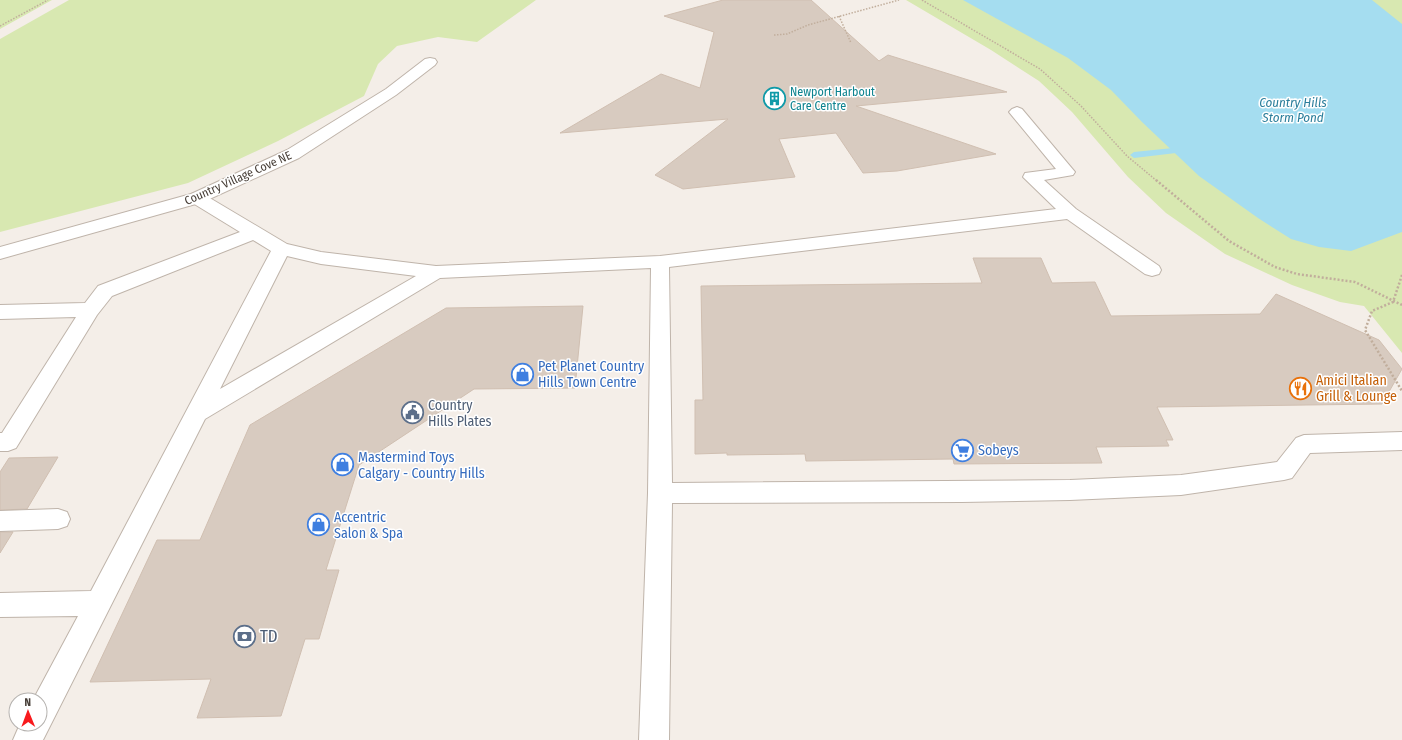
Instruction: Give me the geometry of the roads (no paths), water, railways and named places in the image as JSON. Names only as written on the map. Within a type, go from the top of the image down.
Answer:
[{"type":"street","name":"Country Village Cove NE","points":[[0,253],[197,198],[293,154],[391,92],[430,62]]},
{"type":"lane","points":[[1017,112],[1067,172],[1032,177],[1070,213],[1152,270]]},
{"type":"lane","points":[[197,198],[281,249],[322,258],[436,272],[660,262],[1070,213]]},
{"type":"lane","points":[[0,442],[8,442],[90,310],[105,290],[215,250],[253,233]]},
{"type":"lane","points":[[48,702],[281,249]]},
{"type":"lane","points":[[654,740],[660,493],[660,262]]},
{"type":"lane","points":[[197,413],[436,272]]},
{"type":"lane","points":[[0,312],[90,310]]},
{"type":"lane","points":[[660,493],[962,492],[1181,485],[1284,471],[1304,444],[1402,441]]},
{"type":"lane","points":[[0,521],[58,519]]},
{"type":"lane","points":[[0,605],[100,603]]},
{"type":"water","name":"Country Hills Storm Pond","points":[[963,0],[1372,0],[1402,24],[1402,232],[1351,251],[1319,247],[1291,239],[1258,218],[1199,176],[1142,122],[1111,90],[1068,58]]},
{"type":"waterway","points":[[1134,155],[1173,151]]},
{"type":"place","name":"Newport Harbout Care Centre","points":[[774,99]]},
{"type":"place","name":"Pet Planet Country Hills Town Centre","points":[[522,374]]},
{"type":"place","name":"Amici Italian Grill & Lounge","points":[[1300,388]]},
{"type":"place","name":"Country Hills Plates","points":[[413,413]]},
{"type":"place","name":"Sobeys","points":[[962,450]]},
{"type":"place","name":"Mastermind Toys Calgary - Country Hills","points":[[343,465]]},
{"type":"place","name":"Accentric Salon & Spa","points":[[319,525]]},
{"type":"place","name":"TD","points":[[244,636]]}]
